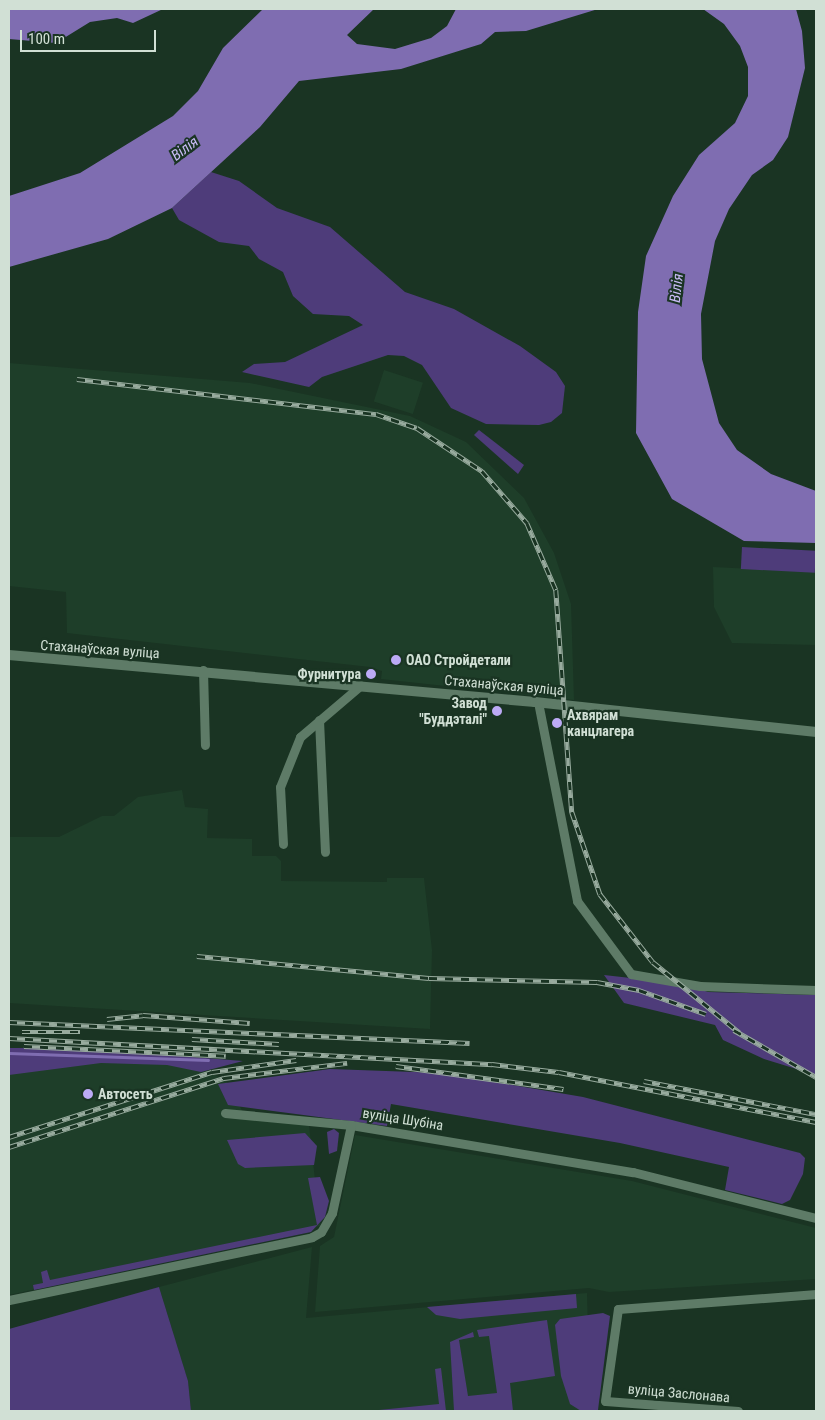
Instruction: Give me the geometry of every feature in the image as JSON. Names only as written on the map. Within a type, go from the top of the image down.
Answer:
[{"type":"street","name":"Стаханаўская вуліца","points":[[9,655],[203,670],[361,685],[816,732]]},
{"type":"street","points":[[203,670],[205,745]]},
{"type":"street","points":[[283,844],[280,787],[300,737],[361,685]]},
{"type":"street","points":[[538,702],[578,901],[631,974],[700,986],[816,990]]},
{"type":"street","points":[[319,720],[326,852]]},
{"type":"street","points":[[225,1113],[351,1125]]},
{"type":"street","name":"вуліца Шубіна","points":[[9,1300],[312,1237],[329,1222],[351,1125],[633,1172],[816,1218]]},
{"type":"street","name":"вуліца Заслонава","points":[[738,1411],[605,1401],[618,1309],[816,1294]]},
{"type":"shaded area","points":[[211,172],[239,181],[277,208],[330,227],[405,292],[454,309],[520,346],[556,372],[565,386],[562,413],[551,422],[539,425],[486,424],[451,408],[422,365],[404,356],[388,355],[322,377],[309,387],[242,372],[254,364],[285,362],[363,325],[349,316],[313,314],[293,296],[283,272],[259,259],[249,246],[219,242],[179,220],[172,208]]},
{"type":"shaded area","points":[[9,363],[250,383],[410,416],[466,442],[524,498],[554,553],[571,604],[574,700],[381,679],[382,671],[370,667],[67,633],[66,592],[9,586]]},
{"type":"shaded area","points":[[384,370],[423,383],[413,414],[374,401]]},
{"type":"shaded area","points":[[479,430],[524,465],[518,474],[474,435]]},
{"type":"shaded area","points":[[742,547],[816,551],[815,573],[741,569]]},
{"type":"shaded area","points":[[713,567],[816,572],[816,645],[732,643],[714,607]]},
{"type":"shaded area","points":[[182,790],[185,807],[208,809],[207,838],[252,839],[252,856],[276,856],[281,861],[281,881],[387,882],[387,878],[424,878],[432,950],[430,1029],[9,1003],[9,837],[59,837],[102,816],[114,816],[138,797]]},
{"type":"shaded area","points":[[604,975],[684,984],[708,992],[816,995],[816,1075],[764,1059],[723,1040],[715,1025],[624,1003]]},
{"type":"shaded area","points":[[9,1048],[79,1048],[243,1061],[201,1072],[167,1065],[101,1063],[9,1075]]},
{"type":"shaded area","points":[[32,1060],[197,1064],[227,1082],[246,1118],[309,1125],[320,1226],[9,1295],[9,1066]]},
{"type":"shaded area","points":[[330,1069],[442,1073],[583,1097],[800,1153],[805,1158],[803,1174],[790,1200],[782,1204],[725,1190],[729,1167],[620,1143],[391,1104],[387,1126],[228,1105],[218,1084]]},
{"type":"shaded area","points":[[334,1129],[339,1133],[337,1151],[329,1154],[327,1132]]},
{"type":"shaded area","points":[[305,1133],[317,1146],[314,1165],[245,1168],[238,1164],[227,1140]]},
{"type":"shaded area","points":[[355,1135],[632,1181],[816,1228],[816,1279],[609,1292],[589,1288],[315,1312],[320,1246],[334,1237]]},
{"type":"shaded area","points":[[320,1177],[329,1201],[325,1217],[311,1232],[34,1290],[33,1285],[43,1283],[41,1272],[47,1270],[50,1280],[317,1225],[308,1178]]},
{"type":"shaded area","points":[[312,1247],[306,1318],[587,1293],[590,1411],[191,1411],[188,1381],[159,1287]]},
{"type":"shaded area","points":[[159,1287],[188,1381],[191,1411],[9,1411],[9,1329]]},
{"type":"shaded area","points":[[576,1294],[577,1308],[460,1319],[436,1315],[427,1307]]},
{"type":"shaded area","points":[[603,1313],[610,1316],[598,1410],[581,1411],[570,1404],[561,1376],[555,1325],[560,1319]]},
{"type":"shaded area","points":[[547,1320],[555,1376],[510,1383],[513,1411],[454,1411],[450,1342],[473,1332],[474,1337],[459,1340],[468,1396],[497,1393],[489,1336],[479,1337],[477,1330]]},
{"type":"shaded area","points":[[441,1368],[446,1411],[369,1411],[439,1404],[435,1369]]},
{"type":"water","points":[[9,9],[163,9],[133,23],[117,18],[90,22],[56,43],[9,39]]},
{"type":"water","name":"Вілія","points":[[263,9],[374,9],[347,35],[357,44],[395,49],[431,38],[447,26],[456,9],[598,9],[526,31],[495,32],[481,44],[401,69],[299,81],[260,127],[172,208],[108,239],[9,267],[9,196],[80,173],[173,116],[198,91],[223,48]]},
{"type":"water","name":"Вілія","points":[[703,9],[796,9],[802,31],[805,68],[788,137],[773,160],[752,175],[729,209],[715,241],[701,314],[702,359],[719,423],[737,450],[771,474],[816,491],[816,543],[744,541],[672,499],[636,433],[638,312],[646,256],[673,196],[699,155],[735,123],[748,96],[748,67],[740,46],[724,24]]},
{"type":"waterway","points":[[9,1053],[208,1060]]},
{"type":"railway","points":[[77,379],[376,414],[417,428],[482,471],[527,523],[556,590],[572,812],[600,894],[653,962],[740,1033]]},
{"type":"railway","points":[[197,956],[429,978],[597,982],[639,990],[706,1014]]},
{"type":"railway","points":[[107,1019],[143,1015],[250,1023]]},
{"type":"railway","points":[[9,1022],[470,1043]]},
{"type":"railway","points":[[734,1030],[816,1077]]},
{"type":"railway","points":[[22,1032],[80,1032]]},
{"type":"railway","points":[[9,1038],[492,1064],[559,1072],[816,1122]]},
{"type":"railway","points":[[192,1039],[279,1044]]},
{"type":"railway","points":[[24,1046],[226,1056]]},
{"type":"railway","points":[[9,1137],[212,1072],[296,1060]]},
{"type":"railway","points":[[9,1147],[224,1078],[347,1063]]},
{"type":"railway","points":[[396,1066],[563,1089]]},
{"type":"railway","points":[[644,1081],[816,1114]]},
{"type":"place","name":"ОАО Стройдетали","points":[[396,660]]},
{"type":"place","name":"Фурнитура","points":[[371,674]]},
{"type":"place","name":"Завод \"Буддэталі\"","points":[[497,711]]},
{"type":"place","name":"Ахвярам канцлагера","points":[[557,723]]},
{"type":"place","name":"Автосеть","points":[[88,1094]]}]
